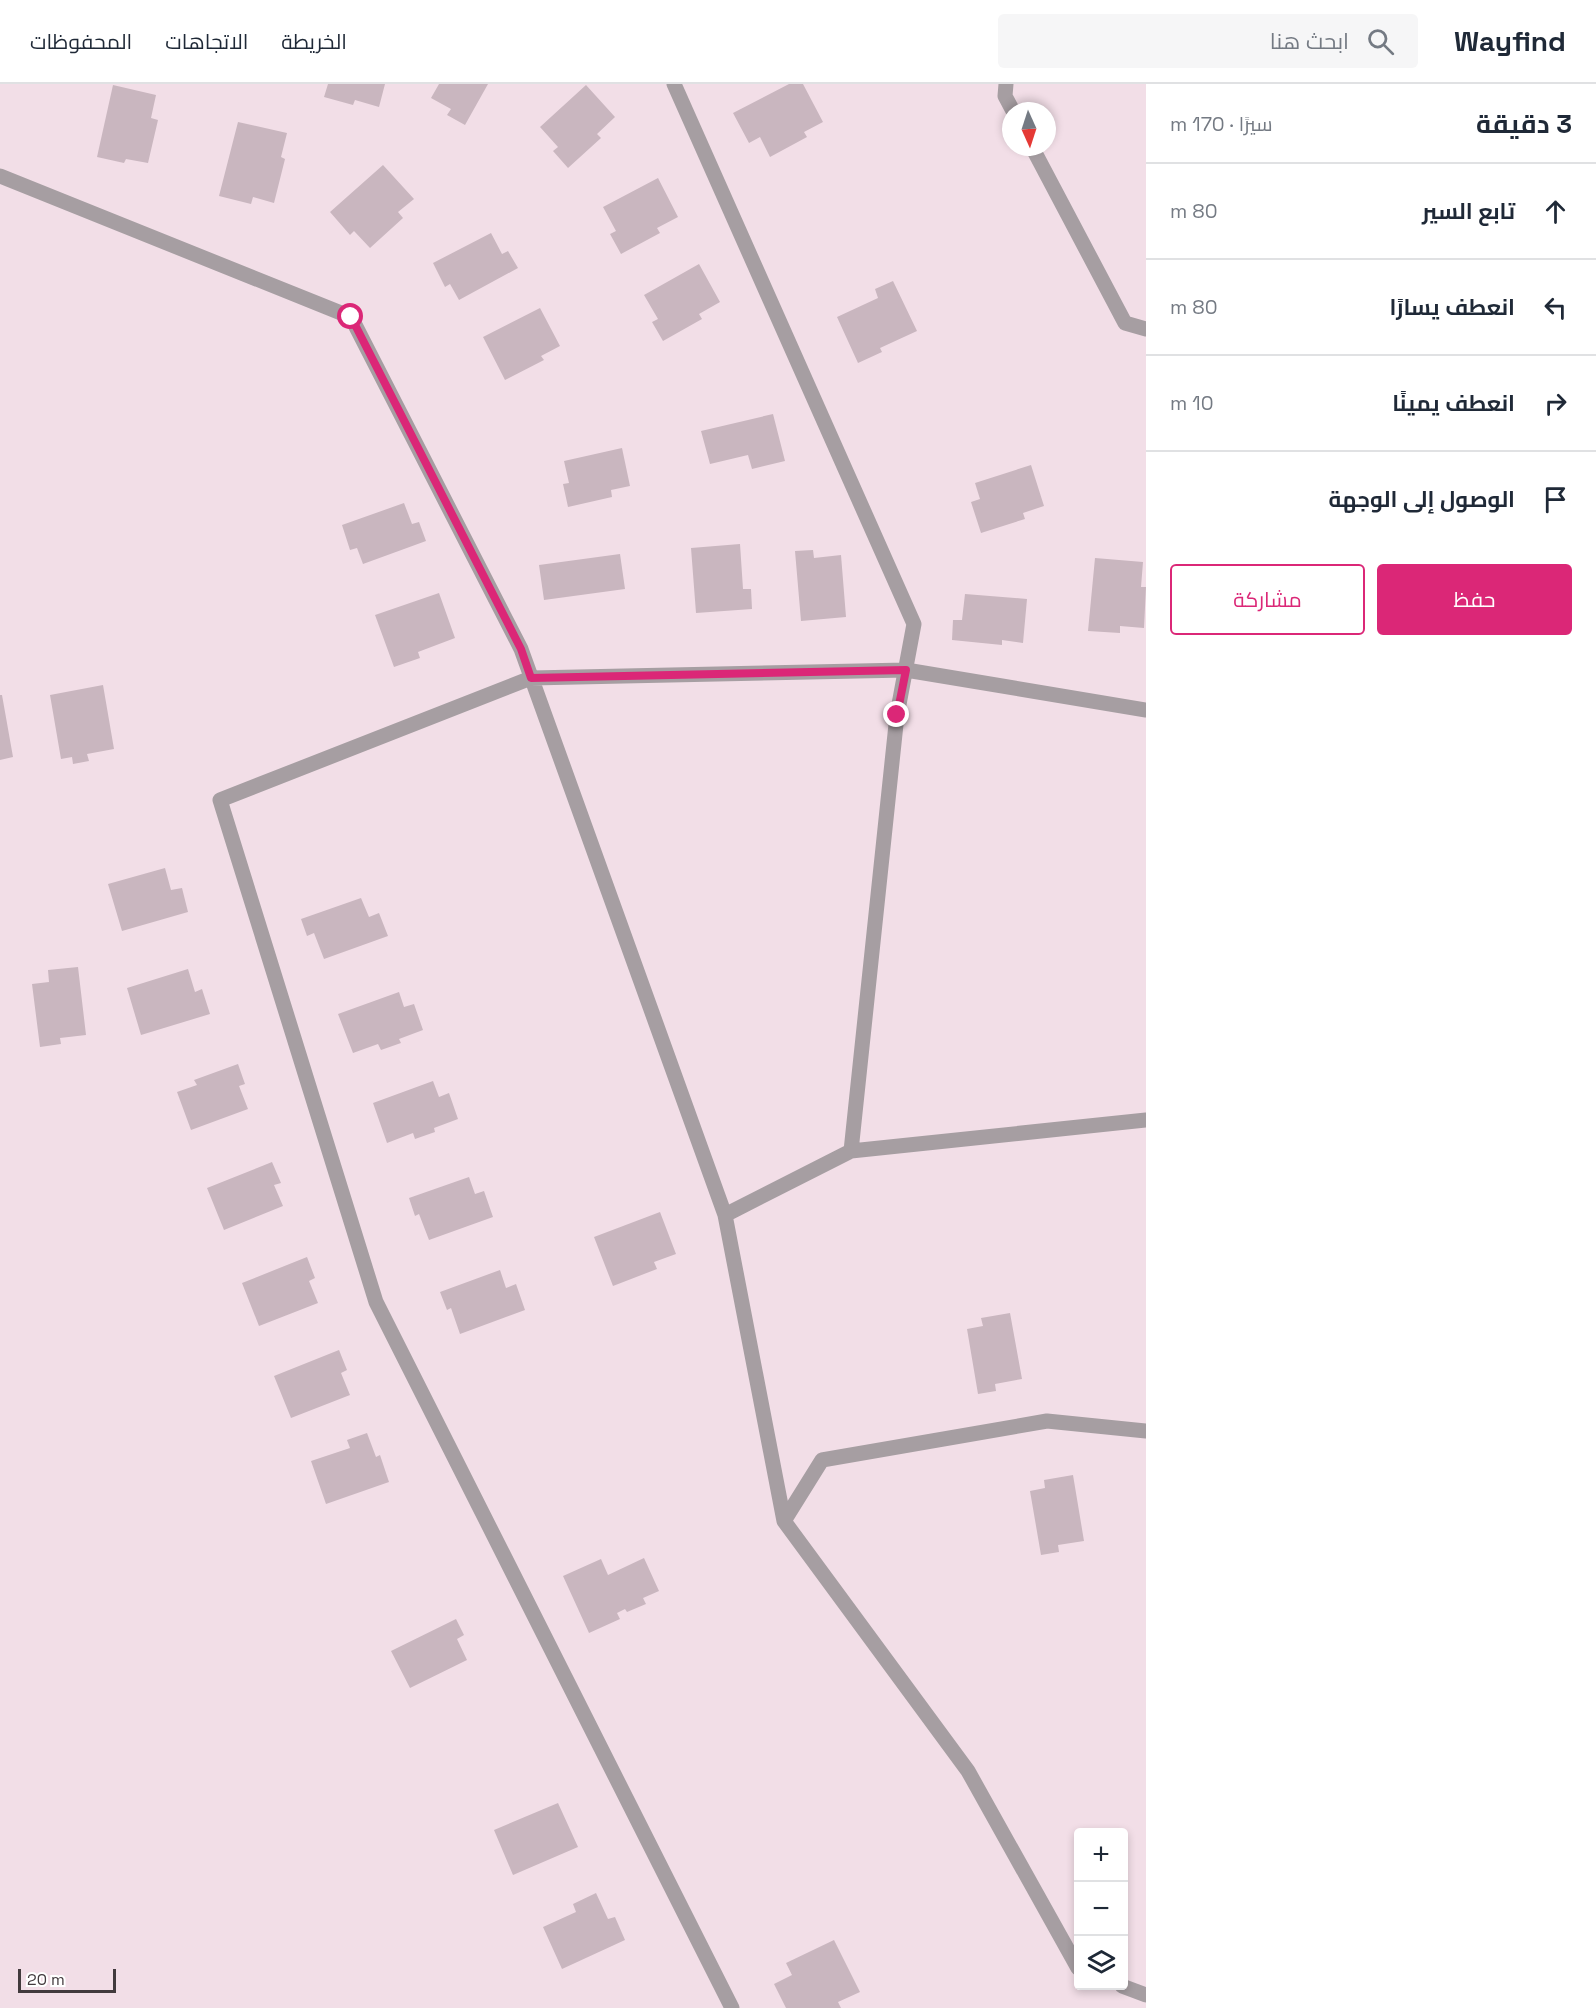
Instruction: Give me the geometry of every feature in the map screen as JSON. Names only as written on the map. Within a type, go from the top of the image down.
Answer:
[{"type":"street","points":[[674,84],[914,624],[896,727],[851,1151]]},
{"type":"street","points":[[1006,84],[1005,96],[1008,102]]},
{"type":"street","points":[[1037,156],[1125,323],[1146,329]]},
{"type":"street","points":[[0,176],[351,317],[521,649],[725,1215],[784,1521],[968,1771],[1074,1961]]},
{"type":"street","points":[[732,2008],[376,1302],[220,800],[531,678],[906,670],[1146,710]]},
{"type":"street","points":[[725,1215],[851,1151],[1146,1120]]},
{"type":"street","points":[[784,1521],[822,1460],[1047,1421],[1146,1431]]},
{"type":"street","points":[[1128,1988],[1146,1995]]},
{"type":"building","points":[[328,84],[385,84],[379,107],[355,100],[353,105],[324,97]]},
{"type":"building","points":[[439,84],[488,84],[465,125],[447,115],[451,109],[431,98]]},
{"type":"building","points":[[789,84],[803,84],[823,122],[804,132],[807,137],[770,157],[760,137],[749,143],[733,113]]},
{"type":"building","points":[[113,85],[156,95],[151,118],[158,120],[148,163],[126,159],[124,163],[97,157]]},
{"type":"building","points":[[586,85],[615,117],[597,134],[601,138],[568,168],[553,151],[558,147],[540,127]]},
{"type":"building","points":[[238,122],[287,133],[281,157],[285,159],[274,203],[253,197],[251,204],[219,196]]},
{"type":"building","points":[[383,165],[414,199],[398,212],[403,218],[370,248],[354,231],[350,235],[330,212]]},
{"type":"building","points":[[658,178],[678,217],[657,228],[660,233],[621,254],[610,234],[616,231],[603,207]]},
{"type":"building","points":[[491,233],[502,254],[508,251],[518,268],[459,300],[450,284],[445,287],[433,263]]},
{"type":"building","points":[[699,264],[720,302],[699,314],[702,319],[663,341],[652,322],[658,319],[644,295]]},
{"type":"building","points":[[893,281],[917,331],[880,348],[882,352],[858,363],[837,317],[878,298],[875,289]]},
{"type":"building","points":[[540,308],[560,346],[541,356],[544,360],[505,380],[483,337]]},
{"type":"building","points":[[773,414],[785,461],[752,469],[748,455],[710,464],[701,431]]},
{"type":"building","points":[[622,448],[630,486],[611,490],[612,497],[568,507],[563,484],[569,483],[564,461]]},
{"type":"building","points":[[1031,465],[1044,506],[1023,513],[1025,519],[981,533],[971,502],[980,499],[975,483]]},
{"type":"building","points":[[404,503],[412,524],[419,522],[426,541],[363,564],[357,548],[350,550],[342,525]]},
{"type":"building","points":[[740,544],[743,589],[751,589],[752,609],[696,613],[691,548]]},
{"type":"building","points":[[813,550],[814,558],[841,555],[846,617],[801,621],[795,551]]},
{"type":"building","points":[[620,554],[625,589],[544,600],[539,565]]},
{"type":"building","points":[[1095,558],[1143,562],[1141,587],[1146,587],[1144,628],[1120,626],[1120,633],[1088,631]]},
{"type":"building","points":[[439,593],[455,638],[418,652],[420,658],[394,667],[375,615]]},
{"type":"building","points":[[965,594],[1027,599],[1023,643],[1002,640],[1002,645],[952,640],[953,620],[962,620]]},
{"type":"building","points":[[103,685],[114,749],[87,754],[89,761],[73,764],[72,757],[61,759],[50,695]]},
{"type":"building","points":[[0,695],[2,695],[13,757],[0,760]]},
{"type":"building","points":[[165,868],[171,890],[182,888],[188,912],[122,931],[108,884]]},
{"type":"building","points":[[361,898],[369,917],[379,913],[388,936],[324,959],[314,933],[307,936],[301,919]]},
{"type":"building","points":[[78,967],[86,1035],[60,1038],[61,1044],[40,1047],[32,984],[49,982],[48,970]]},
{"type":"building","points":[[188,969],[195,992],[202,989],[210,1014],[141,1035],[127,988]]},
{"type":"building","points":[[399,992],[404,1007],[414,1004],[423,1030],[399,1039],[401,1043],[381,1050],[378,1044],[353,1053],[338,1014]]},
{"type":"building","points":[[238,1064],[245,1084],[239,1086],[248,1109],[191,1130],[177,1092],[197,1085],[194,1080]]},
{"type":"building","points":[[433,1081],[439,1097],[449,1093],[458,1119],[434,1128],[435,1132],[415,1139],[413,1133],[387,1143],[373,1103]]},
{"type":"building","points":[[272,1162],[281,1183],[274,1185],[283,1206],[224,1230],[207,1188]]},
{"type":"building","points":[[469,1177],[475,1194],[484,1191],[493,1217],[429,1240],[419,1214],[415,1216],[409,1198]]},
{"type":"building","points":[[660,1212],[676,1254],[654,1262],[657,1269],[613,1286],[594,1237]]},
{"type":"building","points":[[307,1257],[315,1278],[309,1281],[318,1303],[259,1326],[242,1283]]},
{"type":"building","points":[[500,1270],[506,1288],[516,1284],[525,1310],[460,1334],[451,1308],[447,1310],[440,1292]]},
{"type":"building","points":[[1010,1313],[1022,1379],[995,1384],[996,1391],[978,1394],[967,1329],[983,1326],[981,1318]]},
{"type":"building","points":[[339,1350],[347,1370],[341,1373],[350,1395],[291,1418],[274,1376]]},
{"type":"building","points":[[367,1433],[376,1457],[380,1455],[389,1482],[326,1504],[311,1461],[350,1448],[347,1440]]},
{"type":"building","points":[[1073,1475],[1084,1541],[1058,1545],[1059,1552],[1041,1555],[1030,1491],[1045,1488],[1044,1480]]},
{"type":"building","points":[[644,1558],[659,1591],[643,1598],[646,1604],[627,1612],[625,1609],[617,1613],[620,1619],[589,1633],[563,1576],[601,1559],[608,1575]]},
{"type":"building","points":[[456,1619],[464,1635],[457,1639],[467,1660],[410,1688],[391,1651]]},
{"type":"building","points":[[558,1803],[578,1847],[513,1875],[494,1830]]},
{"type":"building","points":[[596,1893],[608,1919],[615,1917],[625,1940],[562,1969],[543,1927],[576,1912],[573,1904]]},
{"type":"building","points":[[834,1940],[860,1992],[838,2002],[841,2008],[786,2008],[774,1984],[792,1975],[786,1963]]},
{"type":"route","points":[[351,317],[521,649],[531,678],[906,670],[897,715]]}]
